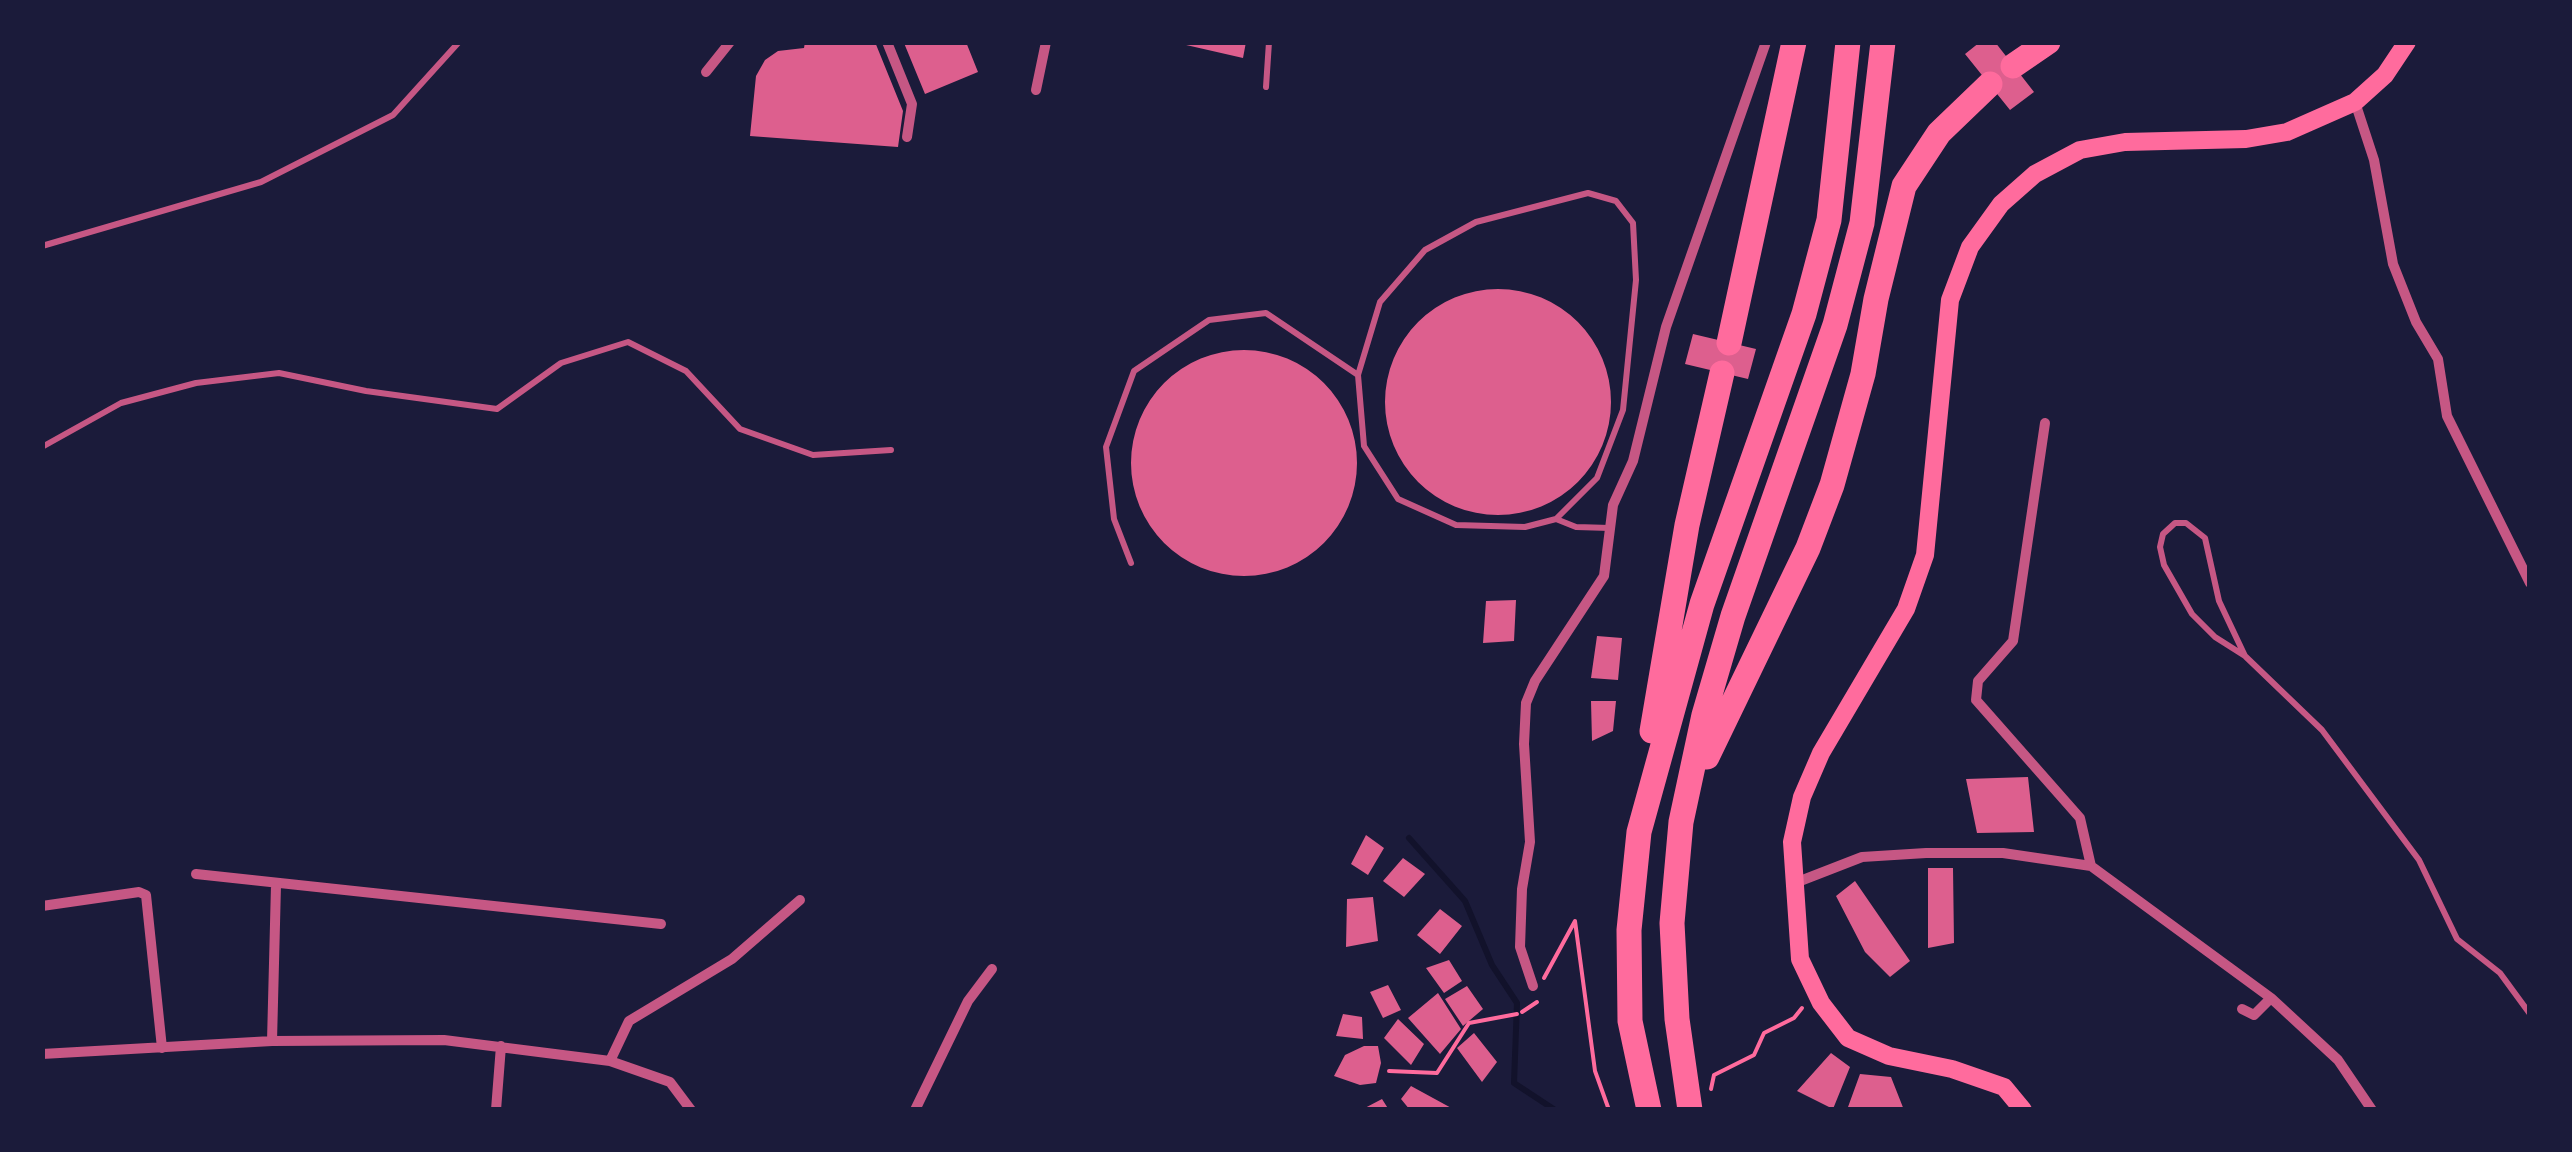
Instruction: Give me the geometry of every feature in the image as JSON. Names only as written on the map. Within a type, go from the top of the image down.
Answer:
[{"type":"highway","points":[[1729,343],[1794,42]]},
{"type":"highway","points":[[1639,832],[1702,604],[1814,276],[1829,220],[1848,42]]},
{"type":"highway","points":[[1690,1110],[1676,1020],[1672,924],[1681,822],[1733,616],[1836,325],[1862,223],[1882,42]]},
{"type":"highway","points":[[2013,66],[2048,42]]},
{"type":"highway","points":[[1681,822],[1718,731],[1808,548],[1832,485],[1863,374],[1876,299],[1904,186],[1939,132],[1990,84]]},
{"type":"highway","points":[[1649,1110],[1630,1021],[1629,930],[1659,678],[1722,373]]},
{"type":"main road","points":[[2023,1110],[2004,1088],[1952,1068],[1889,1056],[1848,1038],[1814,990],[1800,958],[1792,842],[1802,798],[1821,753],[1906,609],[1925,555],[1950,300],[1970,247],[2001,204],[2035,174],[2080,150],[2125,142],[2246,139],[2287,132],[2355,102],[2385,74],[2407,42]]},
{"type":"street","points":[[706,72],[730,42]]},
{"type":"street","points":[[887,42],[912,104],[907,138]]},
{"type":"street","points":[[1036,90],[1046,42]]},
{"type":"street","points":[[1533,986],[1520,947],[1522,889],[1530,842],[1524,744],[1526,703],[1535,680],[1604,576],[1613,505],[1632,461],[1666,328],[1766,42]]},
{"type":"street","points":[[2355,102],[2374,160],[2393,264],[2416,322],[2438,360],[2448,416],[2530,583]]},
{"type":"street","points":[[2045,423],[2013,641],[1978,680],[1976,700],[2080,818],[2091,866]]},
{"type":"street","points":[[1795,883],[1862,857],[1926,852],[2002,853],[2091,866],[2271,998],[2338,1060],[2372,1110]]},
{"type":"street","points":[[196,874],[661,924]]},
{"type":"street","points":[[272,1041],[276,885]]},
{"type":"street","points":[[42,906],[140,892],[146,895],[162,1048]]},
{"type":"street","points":[[610,1061],[629,1021],[732,959],[800,900]]},
{"type":"street","points":[[915,1110],[968,1001],[992,969]]},
{"type":"street","points":[[2242,1008],[2254,1015],[2271,998]]},
{"type":"street","points":[[42,1054],[272,1041],[426,1040],[501,1046],[610,1061],[670,1082],[691,1110]]},
{"type":"street","points":[[496,1110],[501,1046]]},
{"type":"lane","points":[[42,246],[261,182],[393,115],[460,42]]},
{"type":"lane","points":[[1266,87],[1268,42]]},
{"type":"lane","points":[[1588,193],[1616,200],[1632,223],[1636,280],[1623,410],[1598,478],[1556,519],[1526,527],[1456,525],[1398,498],[1364,446],[1358,375],[1380,302],[1425,250],[1476,222],[1588,193]]},
{"type":"lane","points":[[1131,564],[1114,519],[1106,446],[1134,371],[1209,320],[1266,312],[1358,375]]},
{"type":"lane","points":[[42,447],[121,403],[196,383],[279,372],[366,391],[497,410],[561,363],[628,342],[686,371],[740,429],[813,456],[891,450]]},
{"type":"lane","points":[[1556,519],[1576,528],[1610,528]]},
{"type":"lane","points":[[2245,656],[2218,600],[2204,538],[2186,523],[2174,523],[2164,534],[2160,547],[2164,565],[2192,614],[2215,637],[2245,656],[2322,730],[2418,860],[2457,938],[2500,973],[2530,1014]]},
{"type":"path","points":[[1533,986],[1553,966],[1575,921],[1595,1071],[1609,1110]]},
{"type":"path","points":[[1710,1092],[1714,1075],[1754,1055],[1764,1033],[1794,1018],[1814,990]]},
{"type":"path","points":[[1389,1071],[1437,1073],[1469,1023],[1517,1014]]},
{"type":"building","points":[[805,42],[875,42],[903,111],[898,147],[750,136],[756,76],[765,60],[778,51],[804,48]]},
{"type":"building","points":[[966,42],[978,72],[925,94],[904,43]]},
{"type":"building","points":[[1173,42],[1246,42],[1243,58]]},
{"type":"building","points":[[1980,42],[1995,42],[2034,92],[2010,110],[1965,54]]},
{"type":"building","points":[[1498,289],[1541,297],[1578,322],[1603,359],[1611,402],[1603,445],[1578,482],[1541,507],[1498,515],[1455,507],[1418,482],[1393,445],[1385,402],[1393,359],[1418,322],[1455,297]]},
{"type":"building","points":[[1693,334],[1756,349],[1748,379],[1685,364]]},
{"type":"building","points":[[1244,350],[1287,359],[1324,383],[1348,420],[1357,463],[1348,506],[1324,543],[1287,567],[1244,576],[1201,567],[1164,543],[1140,506],[1131,463],[1140,420],[1164,383],[1201,359]]},
{"type":"building","points":[[1516,600],[1514,641],[1483,643],[1486,601]]},
{"type":"building","points":[[1597,636],[1622,638],[1618,680],[1591,678]]},
{"type":"building","points":[[1591,701],[1616,701],[1613,731],[1592,741]]},
{"type":"building","points":[[2028,777],[2034,832],[1977,833],[1966,779]]},
{"type":"building","points":[[1366,835],[1384,848],[1368,875],[1351,864]]},
{"type":"building","points":[[1403,858],[1425,874],[1404,897],[1383,881]]},
{"type":"building","points":[[1928,868],[1953,868],[1954,943],[1928,948]]},
{"type":"building","points":[[1855,881],[1910,961],[1890,977],[1865,952],[1836,896]]},
{"type":"building","points":[[1373,897],[1378,941],[1346,947],[1347,899]]},
{"type":"building","points":[[1440,909],[1462,926],[1440,954],[1417,935]]},
{"type":"building","points":[[1449,960],[1462,981],[1444,993],[1426,968]]},
{"type":"building","points":[[1388,985],[1401,1010],[1383,1018],[1370,992]]},
{"type":"building","points":[[1467,986],[1483,1009],[1463,1026],[1445,999]]},
{"type":"building","points":[[1438,993],[1461,1029],[1440,1054],[1408,1018]]},
{"type":"building","points":[[1343,1014],[1362,1017],[1363,1039],[1336,1036]]},
{"type":"building","points":[[1398,1019],[1424,1044],[1411,1065],[1384,1038]]},
{"type":"building","points":[[1474,1033],[1497,1062],[1482,1082],[1457,1048]]},
{"type":"building","points":[[1364,1046],[1378,1046],[1381,1063],[1376,1083],[1360,1085],[1334,1076],[1345,1055]]},
{"type":"building","points":[[1831,1053],[1850,1067],[1833,1109],[1797,1091]]},
{"type":"building","points":[[1860,1074],[1891,1077],[1904,1110],[1848,1107]]},
{"type":"building","points":[[1411,1086],[1455,1110],[1410,1110],[1401,1099]]},
{"type":"building","points":[[1382,1099],[1389,1110],[1361,1110]]},
{"type":"waterway","points":[[1409,838],[1465,901],[1492,965],[1517,1003],[1514,1083],[1555,1110]]}]
